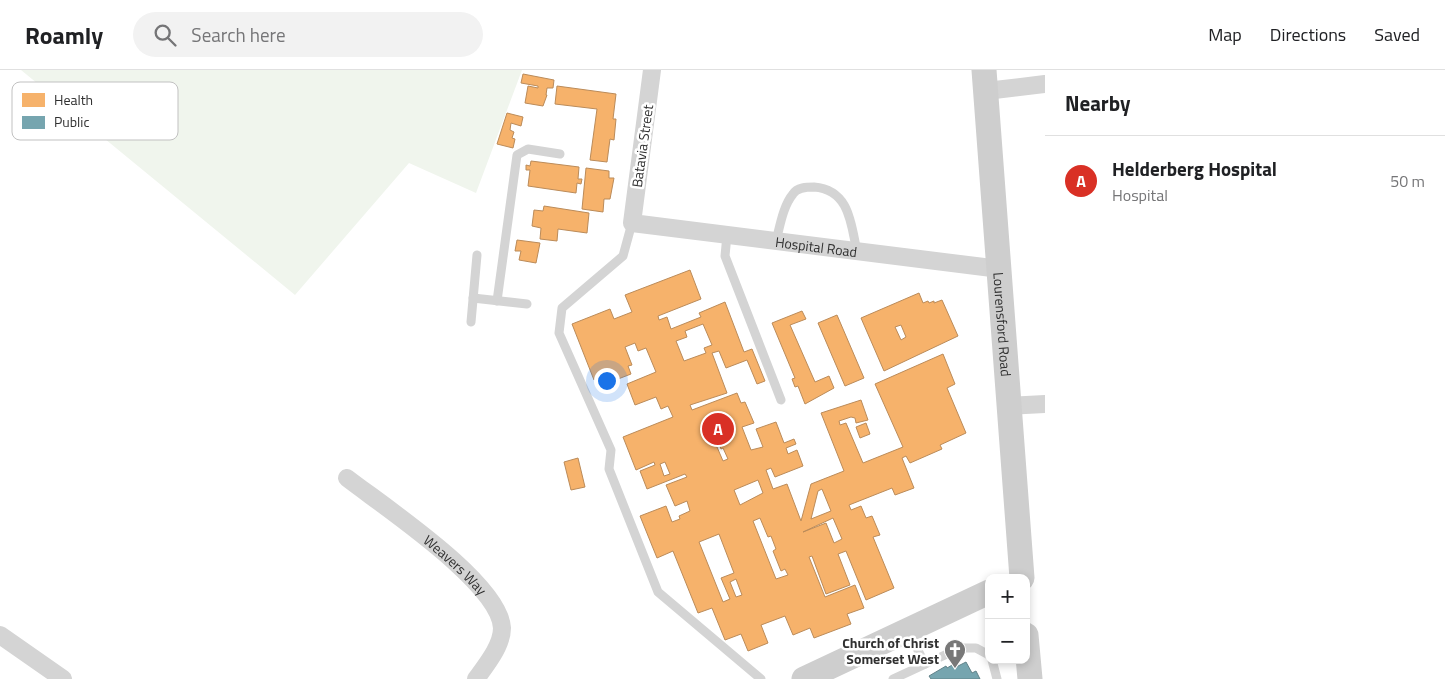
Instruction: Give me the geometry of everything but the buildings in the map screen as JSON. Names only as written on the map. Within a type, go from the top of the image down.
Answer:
[{"type":"street","name":"Batavia Street","points":[[632,223],[652,70]]},
{"type":"street","points":[[985,80],[1045,84]]},
{"type":"street","name":"Lourensford Road","points":[[985,80],[1021,574]]},
{"type":"street","name":"Hospital Road","points":[[632,223],[1000,269]]},
{"type":"street","points":[[1009,406],[1045,404]]},
{"type":"street","name":"Weavers Way","points":[[347,478],[454,561],[474,580],[491,601],[500,617],[501,637],[476,679]]},
{"type":"street","points":[[804,679],[985,594]]},
{"type":"street","points":[[0,636],[63,679]]},
{"type":"street","points":[[1029,664],[1030,679]]},
{"type":"lane","points":[[497,301],[517,155],[528,150],[560,154]]},
{"type":"lane","points":[[776,241],[786,208],[794,192],[798,189],[813,187],[832,192],[843,201],[848,210],[857,252]]},
{"type":"lane","points":[[632,223],[623,256],[562,308],[560,333],[610,450],[610,469],[658,592],[761,679]]},
{"type":"lane","points":[[728,235],[725,256],[781,400]]},
{"type":"lane","points":[[470,322],[477,255]]},
{"type":"lane","points":[[473,298],[528,304]]},
{"type":"lane","points":[[908,630],[926,664]]},
{"type":"lane","points":[[893,679],[960,648],[968,646],[985,652]]},
{"type":"lane","points":[[993,664],[997,679]]},
{"type":"shaded area","points":[[21,70],[522,70],[476,193],[409,163],[295,295],[106,140],[178,140],[178,82],[36,82]]},
{"type":"place","name":"Helderberg Hospital","points":[[718,429]]},
{"type":"place","name":"Church of Christ Somerset West","points":[[955,669]]}]
